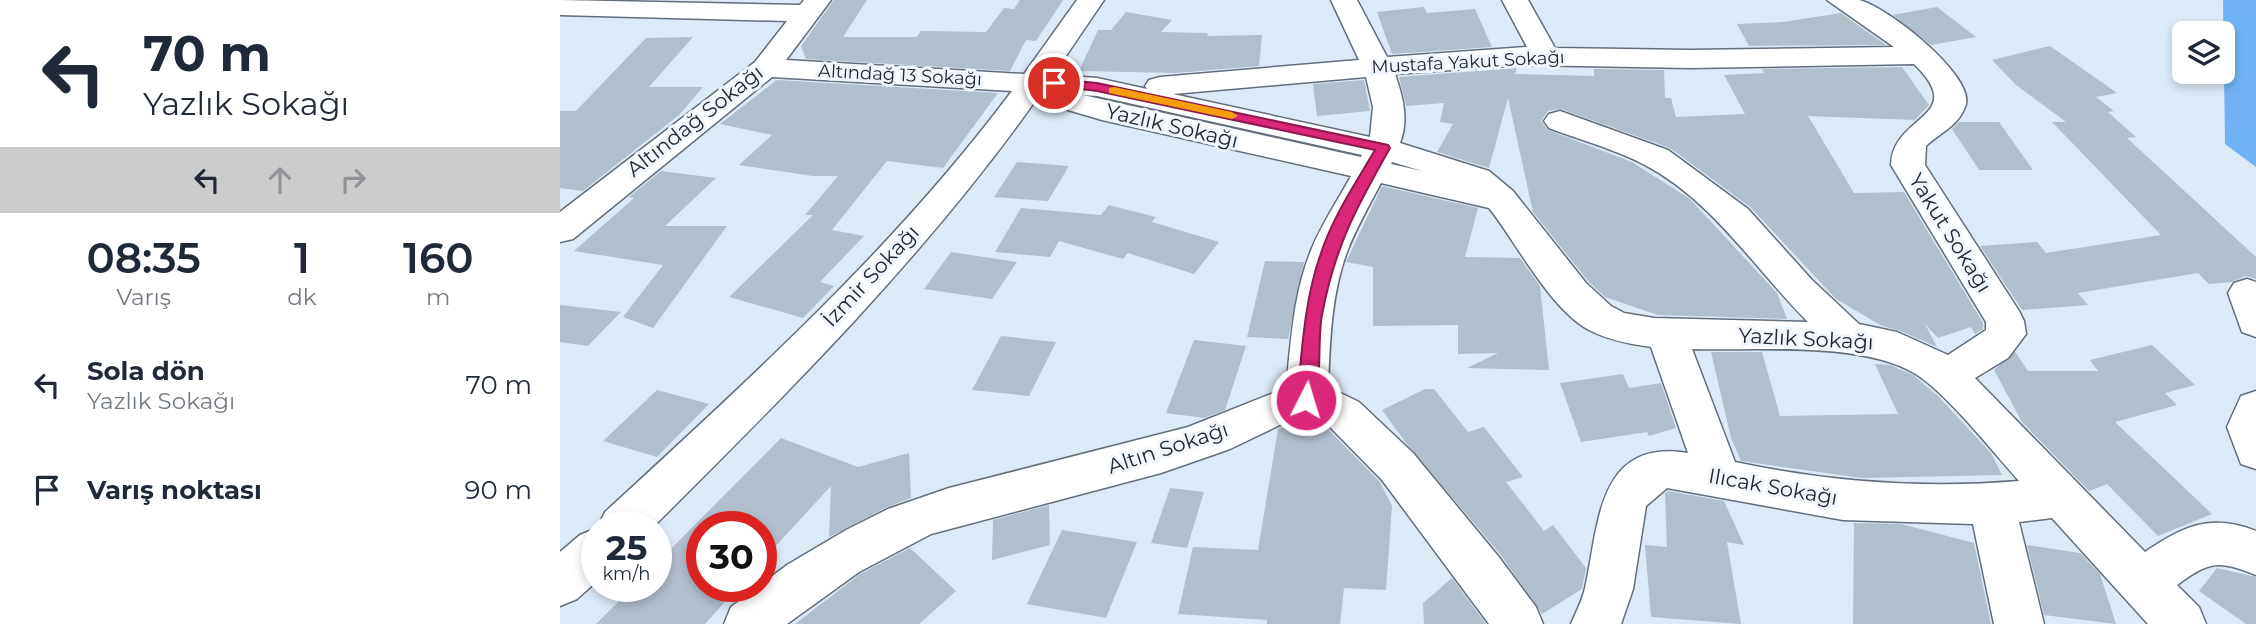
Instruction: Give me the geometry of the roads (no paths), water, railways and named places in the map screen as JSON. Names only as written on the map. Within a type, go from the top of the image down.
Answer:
[{"type":"street","name":"İzmir Sokağı","points":[[638,511],[741,413],[938,205],[1035,81],[1091,0]]},
{"type":"street","points":[[1344,0],[1377,67],[1388,107],[1389,126],[1376,159],[1327,256],[1313,319],[1306,400],[1326,403],[1337,409],[1371,438],[1474,563],[1518,624]]},
{"type":"street","points":[[1515,0],[1545,55]]},
{"type":"street","name":"Yakut Sokağı","points":[[1840,0],[1878,22],[1923,55],[1939,72],[1950,93],[1951,104],[1945,116],[1913,140],[1907,150],[1908,164],[2005,321],[2006,334],[1994,347],[1946,376]]},
{"type":"street","points":[[560,7],[812,7]]},
{"type":"street","name":"Altındağ Sokağı","points":[[560,230],[765,68],[812,7]]},
{"type":"street","name":"Mustafa Yakut Sokağı","points":[[1097,87],[1219,83],[1377,67],[1545,55],[1702,59],[1923,55]]},
{"type":"street","name":"Altındağ 13 Sokağı","points":[[765,68],[1035,81]]},
{"type":"street","name":"Yazlık Sokağı","points":[[1035,81],[1097,87],[1376,159],[1501,199],[1577,298],[1598,317],[1623,327],[1666,333],[1848,338],[1883,344],[1930,363],[1946,376],[2181,624]]},
{"type":"street","name":"Yazlık Sokağı","points":[[1035,81],[1074,103],[1376,159]]},
{"type":"street","points":[[1560,121],[1656,158],[1676,170],[1736,217],[1799,290],[1848,338]]},
{"type":"street","points":[[1666,333],[1719,478]]},
{"type":"street","name":"Altın Sokağı","points":[[749,624],[818,571],[859,545],[907,522],[1172,450],[1216,436],[1282,407],[1306,400]]},
{"type":"street","points":[[2256,408],[2248,427],[2256,451]]},
{"type":"street","name":"Ilıcak Sokağı","points":[[1595,624],[1610,596],[1623,509],[1632,489],[1649,475],[1665,469],[1814,496],[1910,504],[1992,504],[2062,497]]},
{"type":"street","points":[[1992,504],[2019,624]]},
{"type":"street","points":[[2141,582],[2212,540],[2230,541],[2256,553]]},
{"type":"street","points":[[560,583],[581,564]]}]
